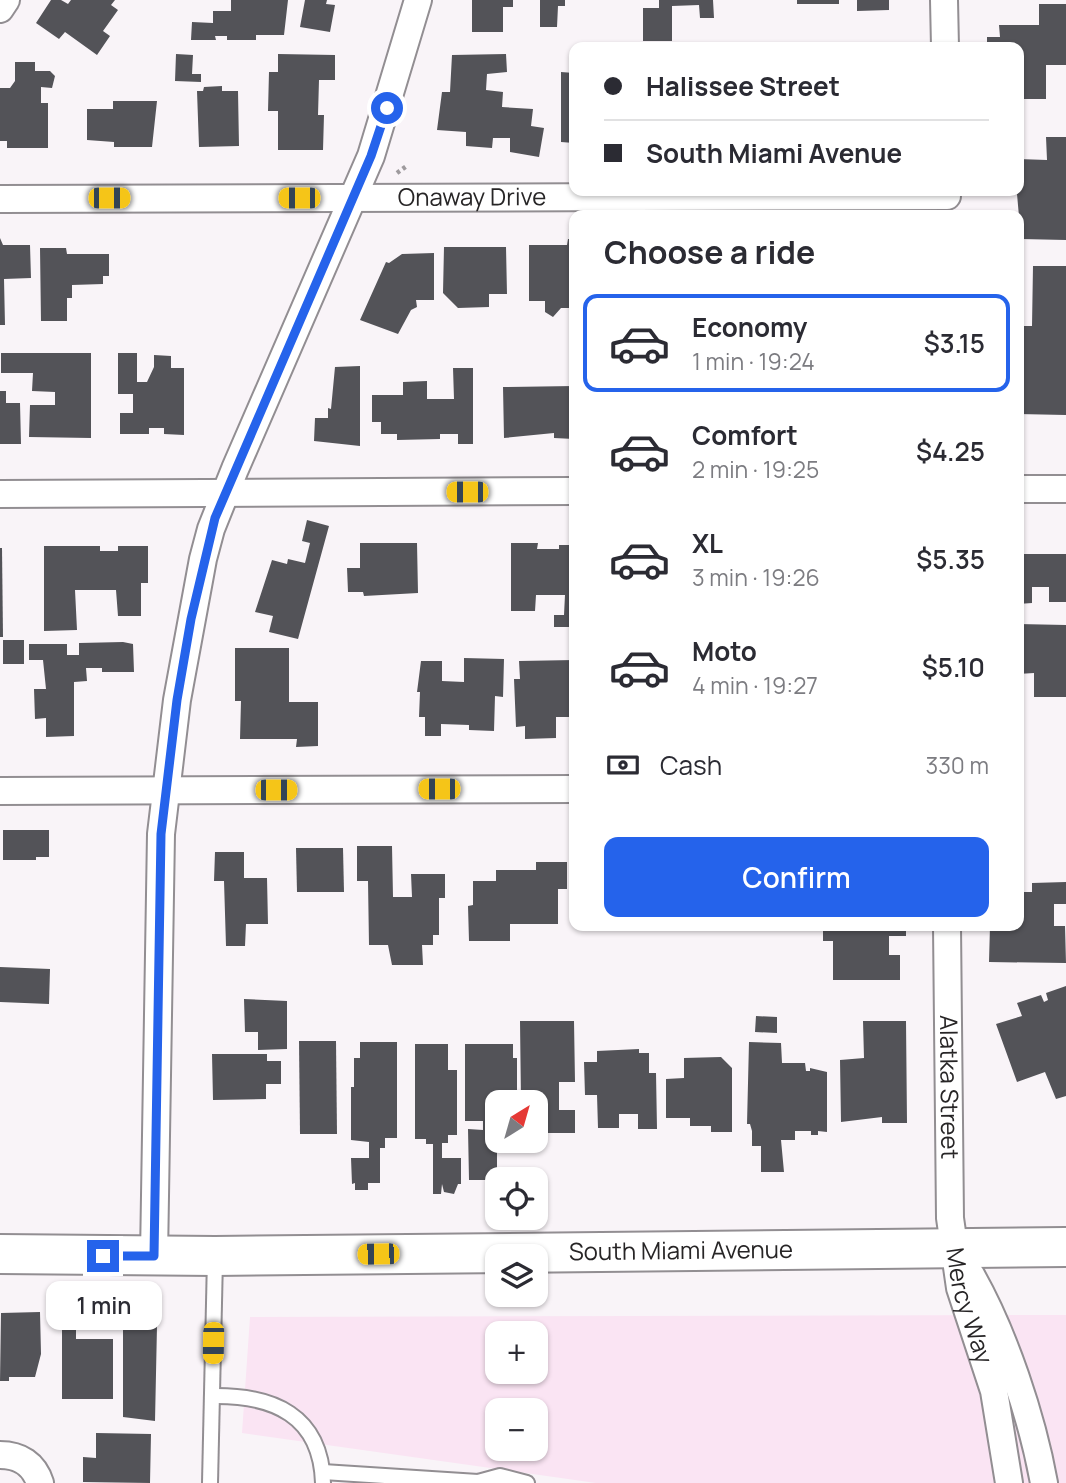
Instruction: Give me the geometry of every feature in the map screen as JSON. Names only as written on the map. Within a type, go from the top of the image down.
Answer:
[{"type":"main road","name":"South Miami Avenue","points":[[0,1254],[215,1256],[1066,1247]]},
{"type":"street","points":[[0,9],[6,0]]},
{"type":"street","points":[[154,1256],[158,898],[165,790],[191,619],[211,529],[371,156],[396,84],[418,0]]},
{"type":"street","points":[[944,0],[945,42]]},
{"type":"street","name":"Onaway Drive","points":[[0,199],[947,201]]},
{"type":"street","points":[[1024,489],[1066,489]]},
{"type":"street","points":[[0,494],[569,491]]},
{"type":"street","points":[[0,791],[569,789]]},
{"type":"street","name":"Alatka Street","points":[[947,931],[950,1218],[957,1249]]},
{"type":"street","name":"Mercy Way","points":[[957,1249],[960,1288],[994,1391],[1009,1483]]},
{"type":"street","name":"Mercy Way","points":[[957,1249],[979,1289],[1015,1379],[1032,1431],[1044,1483]]},
{"type":"street","points":[[0,1455],[24,1460],[37,1474],[40,1483]]},
{"type":"lane","points":[[210,1483],[215,1256]]},
{"type":"lane","points":[[212,1396],[251,1399],[294,1416],[314,1438],[323,1477],[478,1482],[500,1476],[527,1483]]},
{"type":"shaded area","points":[[1066,1315],[1066,1483],[596,1483],[242,1433],[250,1317]]},
{"type":"building","points":[[51,0],[61,0],[68,4],[71,0],[115,0],[111,5],[118,10],[103,31],[110,36],[97,55],[65,32],[59,39],[36,23]]},
{"type":"building","points":[[231,0],[288,0],[284,35],[256,35],[256,40],[227,40],[227,36],[215,36],[216,40],[191,40],[192,22],[213,23],[213,11],[231,11]]},
{"type":"building","points":[[305,0],[327,0],[326,4],[335,5],[330,32],[300,27]]},
{"type":"building","points":[[472,0],[513,0],[513,7],[503,7],[503,32],[472,32]]},
{"type":"building","points":[[540,0],[565,0],[565,6],[558,6],[557,27],[540,27]]},
{"type":"building","points":[[659,0],[713,0],[714,18],[700,18],[699,5],[672,6],[672,41],[643,41],[643,8],[659,8]]},
{"type":"building","points":[[797,0],[839,0],[839,4],[797,4]]},
{"type":"building","points":[[857,0],[889,0],[889,10],[857,11]]},
{"type":"building","points":[[1039,4],[1066,4],[1066,65],[1046,65],[1046,99],[1024,99],[1024,42],[987,42],[987,37],[1000,37],[999,25],[1039,25]]},
{"type":"building","points":[[176,54],[193,55],[192,74],[201,74],[201,82],[175,81]]},
{"type":"building","points":[[278,54],[335,55],[335,80],[319,80],[318,115],[324,115],[323,150],[278,150],[278,111],[268,111],[269,72],[278,72]]},
{"type":"building","points":[[506,54],[507,72],[487,74],[486,90],[503,92],[502,107],[533,109],[531,126],[544,128],[539,157],[510,152],[510,138],[493,138],[492,148],[466,146],[466,132],[437,130],[442,92],[450,92],[452,55]]},
{"type":"building","points":[[15,62],[35,62],[35,71],[50,71],[55,76],[52,88],[41,87],[41,103],[48,103],[48,148],[7,148],[7,141],[0,141],[0,88],[10,88],[15,81]]},
{"type":"building","points":[[561,72],[569,73],[569,143],[561,142]]},
{"type":"building","points":[[222,86],[222,91],[238,91],[239,146],[199,147],[197,91],[203,91],[204,87]]},
{"type":"building","points":[[113,101],[157,101],[152,147],[114,147],[114,142],[87,140],[87,109],[113,109]]},
{"type":"building","points":[[1046,137],[1066,137],[1066,240],[1024,239],[1024,210],[1018,210],[1017,196],[1024,196],[1024,159],[1047,160]]},
{"type":"building","points":[[0,238],[3,245],[30,245],[31,278],[4,279],[5,325],[0,325]]},
{"type":"building","points":[[569,239],[569,308],[561,308],[553,317],[545,312],[545,301],[529,301],[529,245],[567,245]]},
{"type":"building","points":[[444,247],[506,247],[507,294],[489,294],[489,307],[458,308],[443,293]]},
{"type":"building","points":[[40,248],[66,248],[67,254],[109,254],[109,276],[103,276],[103,284],[72,285],[72,298],[67,298],[67,321],[41,321]]},
{"type":"building","points":[[434,253],[434,300],[416,300],[417,307],[411,310],[398,334],[360,320],[386,262],[389,263],[402,254]]},
{"type":"building","points":[[1033,266],[1066,266],[1066,415],[1024,414],[1024,326],[1032,326]]},
{"type":"building","points":[[1,353],[91,353],[91,438],[29,437],[30,405],[55,405],[55,392],[32,391],[33,373],[1,373]]},
{"type":"building","points":[[118,353],[137,353],[137,382],[147,382],[154,367],[154,355],[171,356],[171,368],[184,368],[184,435],[164,434],[164,428],[149,428],[149,434],[120,434],[120,413],[133,413],[133,394],[118,394]]},
{"type":"building","points":[[360,366],[360,446],[314,441],[315,418],[328,418],[328,408],[331,409],[335,367]]},
{"type":"building","points":[[453,368],[473,368],[473,444],[458,444],[458,434],[440,434],[440,439],[397,440],[397,434],[381,434],[381,422],[372,422],[372,395],[403,395],[403,382],[427,381],[427,399],[454,399]]},
{"type":"building","points":[[569,386],[569,439],[554,438],[554,433],[504,438],[503,387]]},
{"type":"building","points":[[0,391],[6,391],[6,403],[20,403],[21,444],[0,444]]},
{"type":"building","points":[[307,520],[329,526],[298,639],[269,632],[273,616],[255,612],[272,560],[287,564],[288,559],[305,563],[310,543],[302,541]]},
{"type":"building","points":[[360,543],[417,543],[418,593],[364,596],[363,592],[348,592],[347,568],[360,568]]},
{"type":"building","points":[[511,543],[538,543],[537,549],[559,549],[559,545],[569,545],[569,627],[554,627],[554,615],[564,615],[565,595],[536,595],[535,611],[511,611]]},
{"type":"building","points":[[44,546],[100,546],[100,551],[118,551],[118,546],[148,546],[148,583],[141,583],[141,616],[118,616],[116,590],[75,590],[77,630],[44,631]]},
{"type":"building","points":[[2,548],[3,637],[0,637]]},
{"type":"building","points":[[1024,554],[1066,554],[1066,602],[1049,602],[1049,587],[1032,587],[1032,603],[1024,604]]},
{"type":"building","points":[[1024,624],[1066,625],[1066,697],[1034,697],[1034,673],[1024,674]]},
{"type":"building","points":[[3,640],[24,640],[24,664],[3,664]]},
{"type":"building","points":[[79,643],[133,644],[134,672],[102,672],[102,668],[86,668],[87,681],[74,682],[74,736],[46,737],[46,718],[35,719],[34,689],[46,689],[43,660],[29,660],[29,644],[67,644],[67,655],[79,655]]},
{"type":"building","points":[[235,648],[289,648],[289,702],[318,702],[318,746],[296,747],[297,739],[240,739],[241,701],[235,701]]},
{"type":"building","points":[[464,658],[504,659],[503,697],[495,696],[494,731],[469,730],[469,725],[441,724],[441,736],[425,736],[425,717],[419,717],[420,692],[417,692],[421,661],[442,661],[442,681],[464,682]]},
{"type":"building","points":[[569,660],[569,717],[556,717],[556,738],[525,739],[525,726],[516,727],[514,679],[520,679],[519,661]]},
{"type":"building","points":[[3,830],[49,830],[49,857],[36,857],[36,860],[3,860]]},
{"type":"building","points":[[357,846],[392,846],[393,897],[412,897],[411,874],[445,874],[445,898],[439,898],[439,935],[433,935],[433,945],[422,945],[423,965],[392,965],[388,945],[369,945],[368,881],[357,881]]},
{"type":"building","points":[[296,848],[343,848],[344,892],[297,892]]},
{"type":"building","points":[[215,852],[244,852],[244,878],[267,878],[268,924],[246,924],[245,946],[226,946],[224,881],[214,881]]},
{"type":"building","points":[[536,862],[567,862],[567,889],[558,889],[558,924],[510,924],[510,941],[469,941],[468,906],[473,905],[473,881],[496,881],[496,870],[536,870]]},
{"type":"building","points":[[1066,882],[1066,904],[1054,904],[1054,926],[1065,926],[1066,963],[989,962],[990,931],[1024,931],[1024,892],[1032,892],[1032,883]]},
{"type":"building","points":[[823,931],[906,931],[906,936],[889,936],[889,955],[900,955],[900,980],[833,980],[833,941],[823,941]]},
{"type":"building","points":[[0,967],[50,969],[49,1004],[0,1002]]},
{"type":"building","points":[[1066,986],[1066,1096],[1056,1099],[1045,1072],[1017,1082],[996,1024],[1022,1016],[1017,1003],[1041,995],[1044,1002],[1048,1000],[1046,993]]},
{"type":"building","points":[[244,999],[287,1001],[287,1049],[258,1050],[258,1032],[245,1032]]},
{"type":"building","points":[[756,1016],[777,1017],[777,1033],[755,1032]]},
{"type":"building","points":[[520,1021],[574,1021],[575,1082],[559,1082],[559,1110],[575,1110],[575,1133],[548,1133],[548,1090],[521,1090]]},
{"type":"building","points":[[863,1021],[906,1021],[907,1123],[882,1123],[882,1117],[841,1122],[840,1060],[864,1058]]},
{"type":"building","points":[[299,1041],[336,1041],[337,1134],[300,1134]]},
{"type":"building","points":[[360,1042],[397,1042],[397,1138],[385,1138],[385,1148],[380,1148],[380,1183],[368,1183],[368,1190],[355,1190],[355,1183],[352,1184],[351,1158],[369,1158],[369,1142],[351,1140],[351,1087],[354,1087],[354,1058],[360,1058]]},
{"type":"building","points":[[749,1042],[781,1043],[782,1063],[805,1063],[806,1071],[810,1071],[810,1068],[827,1072],[827,1132],[818,1131],[818,1135],[811,1135],[811,1131],[795,1131],[795,1140],[781,1140],[784,1172],[761,1172],[761,1146],[752,1146],[752,1131],[750,1124],[747,1124]]},
{"type":"building","points":[[415,1044],[448,1044],[448,1070],[457,1070],[457,1135],[448,1135],[448,1143],[442,1143],[442,1158],[461,1158],[461,1184],[458,1184],[454,1194],[444,1192],[442,1184],[441,1194],[433,1194],[433,1144],[426,1144],[426,1139],[415,1139]]},
{"type":"building","points":[[465,1044],[513,1044],[513,1058],[517,1058],[517,1090],[485,1090],[485,1153],[497,1153],[497,1167],[485,1167],[485,1180],[469,1180],[468,1129],[483,1130],[483,1121],[465,1121]]},
{"type":"building","points":[[639,1049],[639,1053],[649,1053],[649,1073],[656,1073],[657,1129],[638,1129],[638,1114],[619,1114],[619,1128],[598,1128],[597,1095],[585,1095],[584,1062],[597,1062],[597,1051]]},
{"type":"building","points":[[212,1054],[267,1054],[267,1061],[281,1061],[281,1084],[266,1084],[266,1099],[213,1100]]},
{"type":"building","points":[[721,1057],[732,1068],[732,1132],[711,1132],[711,1126],[690,1126],[690,1118],[666,1118],[666,1079],[684,1078],[684,1058]]},
{"type":"building","points":[[40,1312],[41,1354],[35,1377],[9,1377],[9,1381],[0,1381],[1,1313]]},
{"type":"building","points":[[123,1316],[148,1316],[148,1326],[157,1326],[155,1421],[123,1417]]},
{"type":"building","points":[[62,1317],[76,1317],[76,1339],[113,1339],[113,1399],[62,1399]]},
{"type":"building","points":[[96,1433],[151,1434],[150,1483],[83,1482],[83,1457],[96,1458]]},
{"type":"route","points":[[103,1256],[154,1256],[161,834],[177,700],[211,529],[371,156],[387,108]]}]
